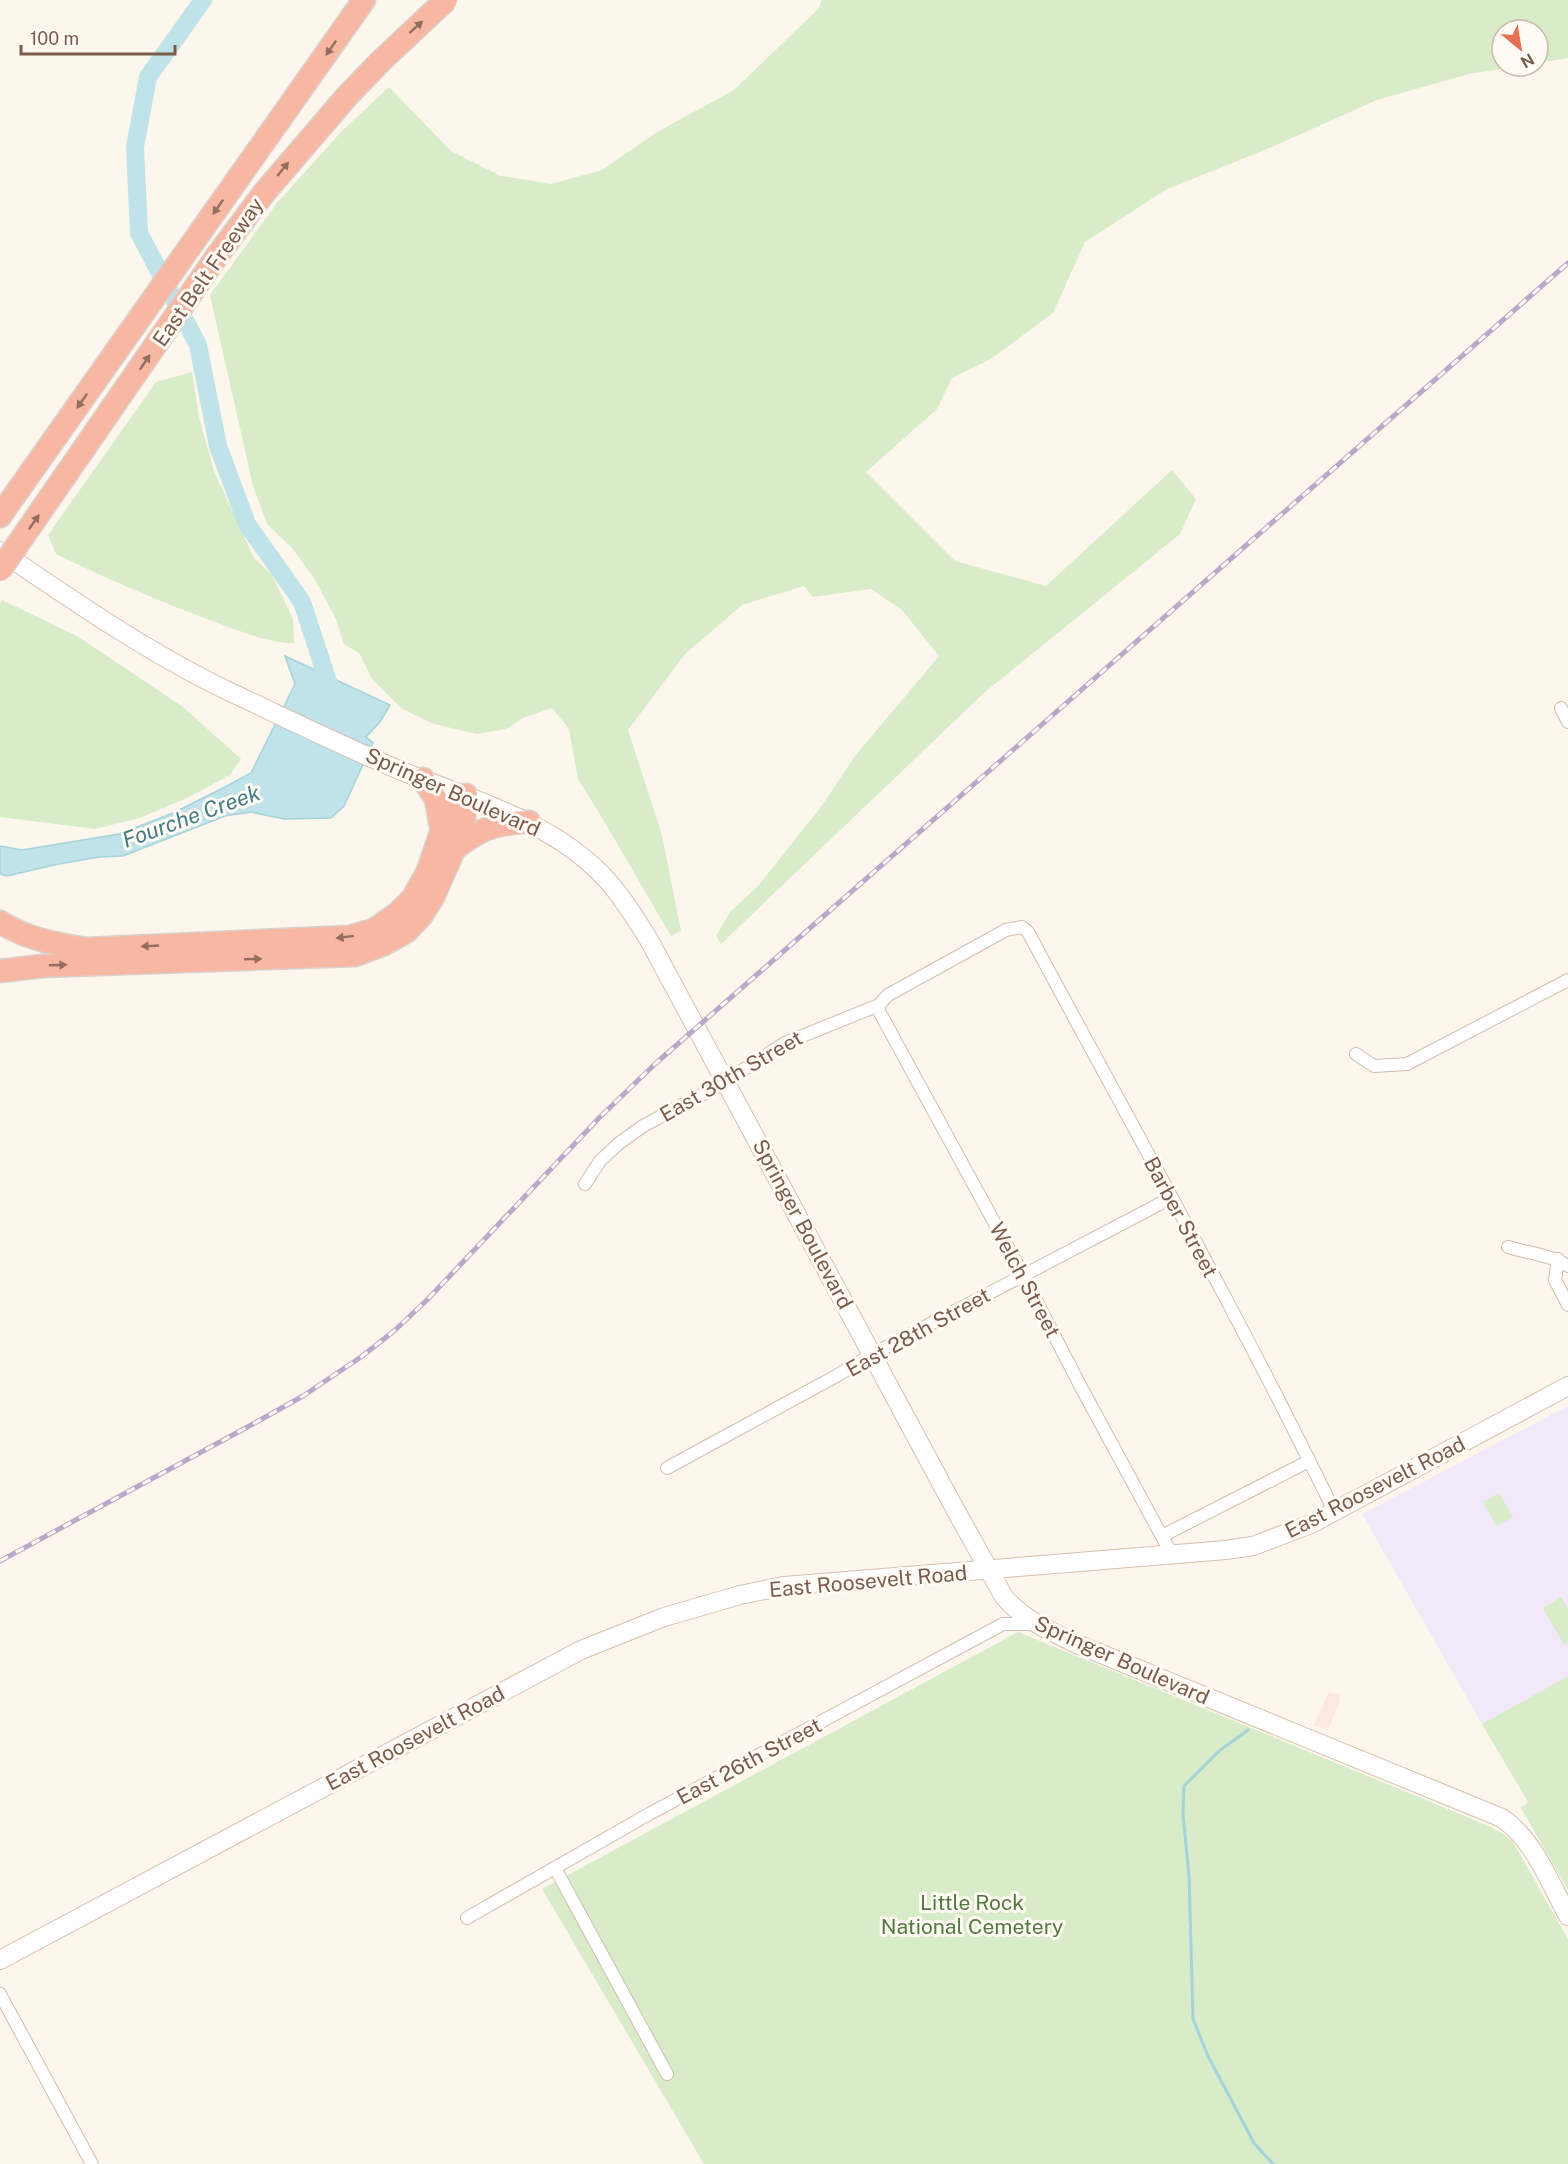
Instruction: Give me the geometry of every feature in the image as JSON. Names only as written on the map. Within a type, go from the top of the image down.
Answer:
[{"type":"highway","name":"East Belt Freeway","points":[[0,516],[364,0]]},
{"type":"highway","name":"East Belt Freeway","points":[[0,570],[217,256],[264,193],[348,95],[446,0]]},
{"type":"highway","points":[[0,922],[13,930],[44,942],[86,950],[349,937],[421,916],[433,897],[448,840],[436,799],[415,776]]},
{"type":"highway","points":[[448,840],[463,830],[466,795]]},
{"type":"highway","points":[[448,840],[471,836],[502,823],[529,822]]},
{"type":"highway","points":[[0,971],[42,966],[355,955],[384,944],[402,922]]},
{"type":"main road","name":"Springer Boulevard","points":[[0,551],[130,637],[226,690],[415,776],[529,822],[583,859],[606,879],[649,940],[955,1509],[1009,1602],[1024,1617],[1077,1644],[1502,1818],[1512,1825],[1527,1843],[1568,1916]]},
{"type":"main road","name":"East Roosevelt Road","points":[[0,1960],[521,1681],[581,1650],[626,1631],[698,1606],[784,1586],[1172,1555],[1253,1546],[1305,1526],[1568,1386]]},
{"type":"street","points":[[1561,708],[1568,722]]},
{"type":"street","name":"East 30th Street","points":[[585,1184],[606,1156],[643,1126],[725,1081],[785,1043],[879,1005],[888,995],[996,935],[1006,930],[1022,927]]},
{"type":"street","name":"Barber Street","points":[[1022,927],[1028,932],[1171,1198],[1298,1436],[1334,1511]]},
{"type":"street","points":[[1356,1054],[1374,1066],[1407,1064],[1568,980]]},
{"type":"street","name":"Welch Street","points":[[879,1005],[879,1011],[1172,1555]]},
{"type":"street","name":"East 28th Street","points":[[667,1468],[873,1354],[1171,1198]]},
{"type":"street","points":[[1508,1247],[1534,1255],[1565,1259],[1556,1280],[1568,1305]]},
{"type":"street","points":[[1162,1536],[1309,1461]]},
{"type":"street","name":"East 26th Street","points":[[467,1918],[649,1814],[1003,1624],[1024,1622],[1037,1624]]},
{"type":"street","points":[[555,1868],[667,2074]]},
{"type":"street","points":[[0,1994],[92,2164]]},
{"type":"shaded area","points":[[1568,1406],[1568,1676],[1482,1724],[1362,1514]]},
{"type":"shaded area","points":[[1329,1692],[1339,1695],[1340,1700],[1328,1730],[1314,1725]]},
{"type":"green space","points":[[822,0],[1568,0],[1568,58],[1550,61],[1550,18],[1490,18],[1490,71],[1469,74],[1377,100],[1267,149],[1167,189],[1085,242],[1053,313],[991,359],[952,378],[937,409],[866,472],[955,561],[1046,586],[1172,470],[1196,499],[1180,534],[985,692],[721,944],[716,936],[730,912],[758,886],[821,807],[855,756],[939,656],[902,610],[871,589],[813,597],[804,586],[742,605],[685,654],[628,730],[662,835],[681,931],[671,936],[578,779],[569,729],[552,708],[523,718],[506,729],[477,734],[434,724],[402,709],[371,678],[360,654],[344,644],[336,619],[314,578],[292,548],[267,524],[253,486],[210,295],[277,203],[341,132],[389,87],[451,151],[501,176],[551,184],[602,170],[657,132],[734,90],[818,9]]},
{"type":"green space","points":[[192,372],[199,417],[214,471],[254,558],[272,575],[293,619],[294,643],[265,639],[246,633],[116,582],[56,554],[48,535],[156,382]]},
{"type":"green space","points":[[2,600],[77,636],[183,707],[241,759],[230,775],[189,797],[140,818],[95,829],[0,817],[0,603]]},
{"type":"green space","points":[[1499,1493],[1513,1517],[1497,1526],[1483,1502]]},
{"type":"green space","points":[[1561,1597],[1568,1608],[1568,1643],[1564,1645],[1543,1608]]},
{"type":"green space","name":"Little Rock National Cemetery","points":[[1018,1632],[1489,1826],[1513,1842],[1568,1939],[1568,2164],[704,2164],[542,1889]]},
{"type":"green space","points":[[1568,1676],[1568,1890],[1521,1808],[1528,1802],[1482,1724]]},
{"type":"water","points":[[285,656],[390,705],[380,722],[366,737],[373,743],[344,806],[331,818],[284,819],[251,812],[225,816],[123,856],[99,857],[7,876],[0,874],[0,846],[22,850],[119,834],[173,813],[251,773],[295,684]]},
{"type":"waterway","name":"Fourche Creek","points":[[203,0],[148,77],[135,147],[139,233],[198,345],[218,446],[247,524],[302,602],[332,694],[330,697]]},
{"type":"waterway","points":[[1248,1730],[1219,1751],[1184,1786],[1183,1814],[1189,1875],[1193,2019],[1208,2056],[1254,2143],[1273,2164]]},
{"type":"railway","points":[[0,1561],[303,1396],[361,1357],[394,1331],[427,1300],[599,1118],[655,1064],[1568,263]]}]
